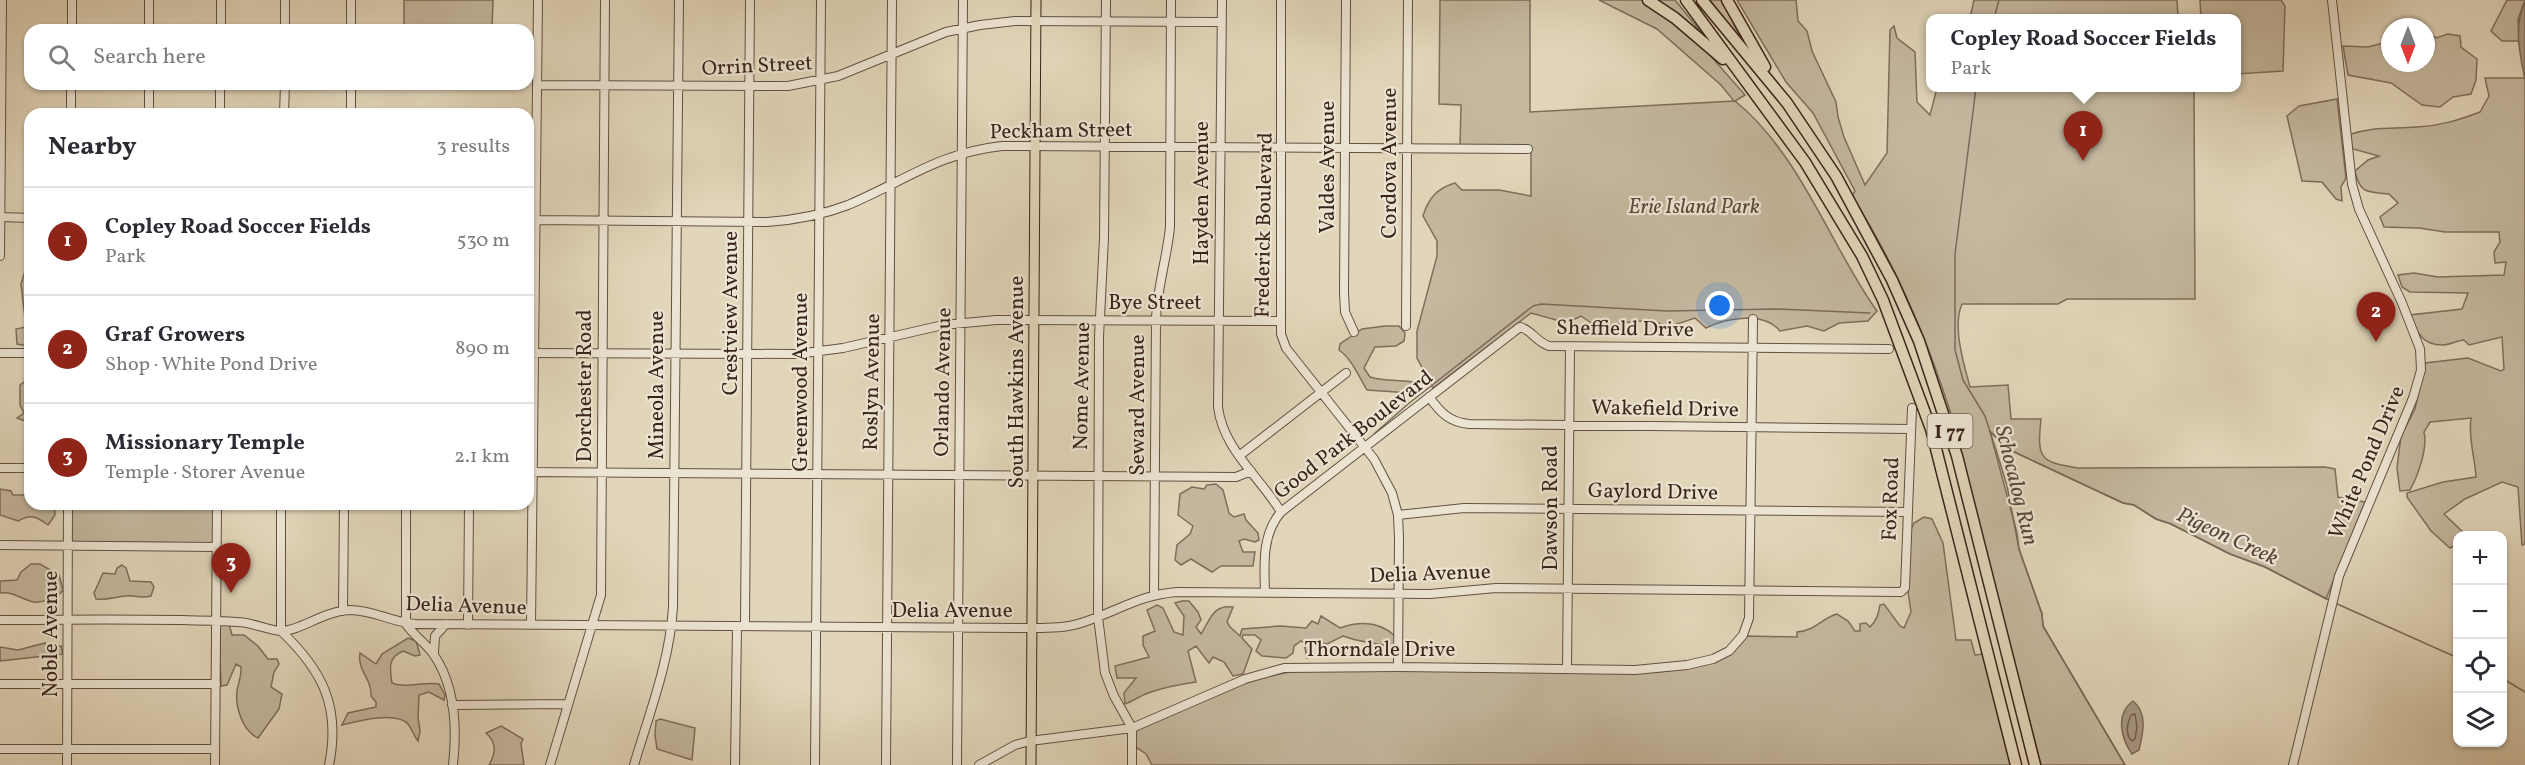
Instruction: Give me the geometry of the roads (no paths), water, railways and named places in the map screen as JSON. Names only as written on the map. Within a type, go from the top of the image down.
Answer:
[{"type":"highway","points":[[1648,0],[1676,18],[1722,58],[1780,129]]},
{"type":"highway","name":"I 77","points":[[1686,0],[1805,162],[1862,256],[1883,300],[1908,363],[1933,438],[2016,765]]},
{"type":"highway","name":"I 77","points":[[1702,0],[1787,103],[1836,176],[1892,280],[1919,341],[1957,456],[2035,765]]},
{"type":"highway","points":[[1727,0],[1739,25],[1787,103]]},
{"type":"main road","name":"South Hawkins Avenue","points":[[1031,765],[1036,0]]},
{"type":"street","points":[[0,256],[2,0]]},
{"type":"street","points":[[72,0],[72,24]]},
{"type":"street","points":[[149,0],[149,24]]},
{"type":"street","points":[[221,0],[221,24]]},
{"type":"street","points":[[285,0],[285,24]]},
{"type":"street","points":[[351,0],[351,24]]},
{"type":"street","points":[[534,273],[538,0]]},
{"type":"street","name":"Dorchester Road","points":[[550,765],[600,595],[605,0]]},
{"type":"street","name":"Mineola Avenue","points":[[634,765],[658,684],[671,626],[679,0]]},
{"type":"street","name":"Crestview Avenue","points":[[735,765],[746,474],[750,0]]},
{"type":"street","name":"Greenwood Avenue","points":[[815,765],[821,0]]},
{"type":"street","name":"Roslyn Avenue","points":[[886,765],[892,0]]},
{"type":"street","name":"Orlando Avenue","points":[[957,765],[963,0]]},
{"type":"street","name":"Nome Avenue","points":[[1106,0],[1104,238],[1100,320],[1098,617],[1101,654],[1107,679],[1132,728],[1132,765]]},
{"type":"street","name":"Seward Avenue","points":[[1154,595],[1156,320],[1157,296],[1170,227],[1172,0]]},
{"type":"street","name":"Hayden Avenue","points":[[1222,0],[1220,22],[1219,415],[1229,442],[1281,512]]},
{"type":"street","name":"Frederick Boulevard","points":[[1281,0],[1281,334],[1286,348],[1365,448],[1387,482],[1398,515],[1398,667]]},
{"type":"street","name":"Valdes Avenue","points":[[1346,0],[1344,304],[1347,320],[1354,332]]},
{"type":"street","name":"Cordova Avenue","points":[[1406,326],[1408,0]]},
{"type":"street","name":"White Pond Drive","points":[[2293,765],[2334,595],[2351,543],[2413,398],[2420,376],[2421,360],[2413,330],[2359,209],[2352,184],[2332,0]]},
{"type":"street","name":"Orrin Street","points":[[537,86],[749,88],[788,86],[821,81],[849,72],[963,28],[1007,21],[1220,22]]},
{"type":"street","points":[[71,90],[71,108]]},
{"type":"street","points":[[148,108],[149,90]]},
{"type":"street","points":[[220,90],[220,108]]},
{"type":"street","points":[[284,108],[285,90]]},
{"type":"street","points":[[351,90],[351,108]]},
{"type":"street","name":"Peckham Street","points":[[536,220],[748,222],[790,220],[849,204],[933,163],[962,153],[1002,146],[1528,148]]},
{"type":"street","points":[[0,217],[24,218]]},
{"type":"street","name":"Bye Street","points":[[534,353],[748,355],[818,352],[960,323],[1034,319],[1280,321]]},
{"type":"street","name":"Thorndale Drive","points":[[979,765],[1015,745],[1030,741],[1132,728],[1245,679],[1275,669],[1398,667],[1657,669],[1687,665],[1723,655],[1738,642],[1747,627],[1750,591],[1753,319]]},
{"type":"street","name":"Sheffield Drive","points":[[1512,332],[1523,327],[1543,344],[1570,346],[1889,349]]},
{"type":"street","name":"Good Park Boulevard","points":[[1265,592],[1267,540],[1275,519],[1281,512],[1512,332]]},
{"type":"street","name":"Dawson Road","points":[[1567,669],[1570,346]]},
{"type":"street","points":[[0,352],[24,353]]},
{"type":"street","points":[[1239,456],[1346,373]]},
{"type":"street","name":"Wakefield Drive","points":[[1430,397],[1446,417],[1460,423],[1911,429]]},
{"type":"street","name":"Fox Road","points":[[1903,591],[1912,408]]},
{"type":"street","points":[[0,468],[24,468]]},
{"type":"street","points":[[534,472],[1236,477],[1251,471]]},
{"type":"street","name":"Gaylord Drive","points":[[1398,515],[1464,508],[1908,512]]},
{"type":"street","name":"Noble Avenue","points":[[67,765],[68,510]]},
{"type":"street","points":[[215,765],[217,510]]},
{"type":"street","points":[[281,510],[281,631]]},
{"type":"street","points":[[343,611],[344,510]]},
{"type":"street","points":[[406,510],[406,624],[434,655],[442,670],[452,705],[453,765]]},
{"type":"street","points":[[468,625],[469,510]]},
{"type":"street","points":[[531,510],[531,625]]},
{"type":"street","points":[[0,545],[217,547]]},
{"type":"street","name":"Delia Avenue","points":[[281,631],[295,628],[326,614],[343,611],[370,612],[406,624],[1032,628],[1066,627],[1098,617],[1131,602],[1154,595],[1177,592],[1449,594],[1496,588],[1903,591]]},
{"type":"street","points":[[0,620],[216,621],[250,623],[281,631],[308,658],[323,685],[332,718],[332,747],[329,765]]},
{"type":"street","points":[[434,655],[434,639],[446,624]]},
{"type":"street","points":[[0,684],[216,684]]},
{"type":"street","points":[[452,705],[568,704]]},
{"type":"street","points":[[0,749],[215,749]]},
{"type":"water","points":[[2525,2],[2525,80],[2518,31]]},
{"type":"water","points":[[2133,701],[2141,711],[2143,724],[2139,750],[2132,754],[2123,734],[2122,719],[2127,706]]},
{"type":"waterway","name":"Schocalog Run","points":[[1995,14],[1999,0]]},
{"type":"waterway","name":"Schocalog Run","points":[[1975,92],[1955,254],[1955,350],[1963,380],[1985,416],[1997,453],[2007,486],[2019,549],[2042,614],[2043,626],[2125,765]]},
{"type":"waterway","points":[[1374,434],[1408,404],[1533,306],[1541,304],[1667,311],[1776,309],[1870,313]]},
{"type":"waterway","name":"Pigeon Creek","points":[[1991,432],[2010,450],[2123,503],[2134,505],[2156,519],[2171,524],[2230,554],[2265,567],[2331,601]]},
{"type":"waterway","name":"Pigeon Creek","points":[[2335,603],[2453,656]]},
{"type":"waterway","name":"Pigeon Creek","points":[[2507,681],[2525,692]]},
{"type":"place","name":"Copley Road Soccer Fields","points":[[2083,161]]},
{"type":"place","name":"Graf Growers","points":[[2376,342]]},
{"type":"place","name":"Missionary Temple","points":[[231,593]]},
{"type":"park label","name":"Erie Island Park","points":[[1694,206]]}]
